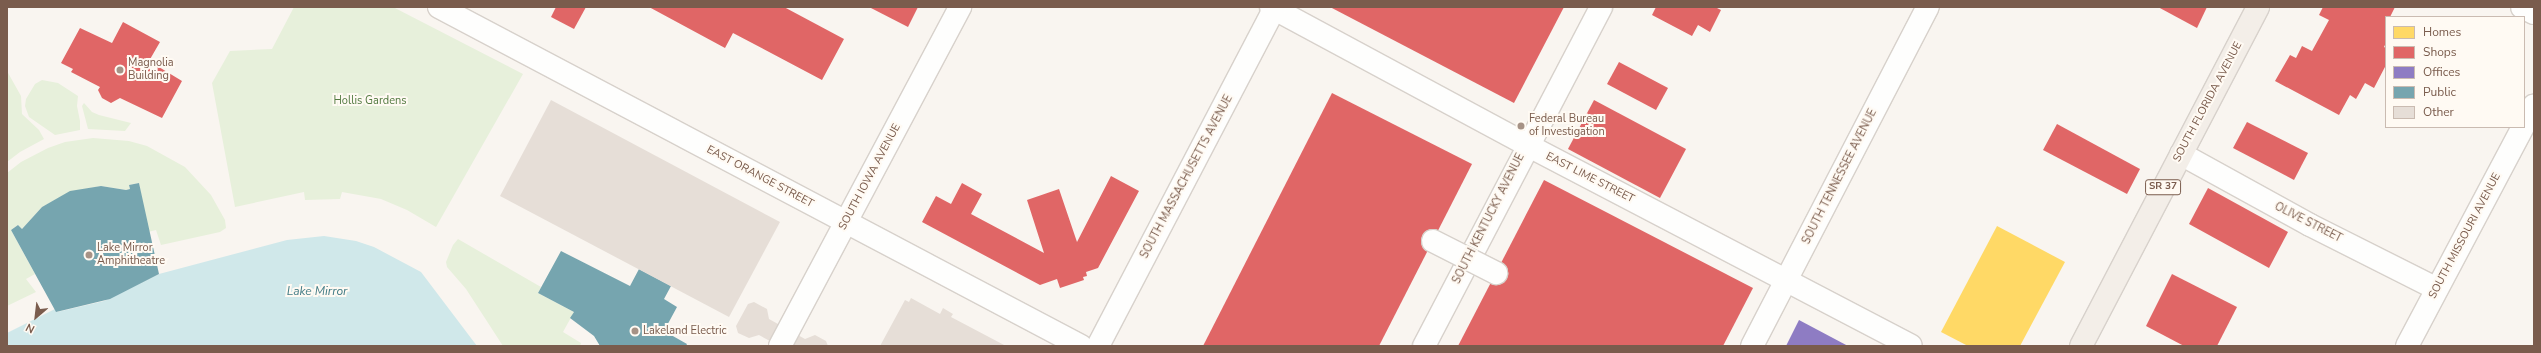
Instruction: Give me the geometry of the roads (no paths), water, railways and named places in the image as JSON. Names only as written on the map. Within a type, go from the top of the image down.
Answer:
[{"type":"main road","name":"SOUTH FLORIDA AVENUE","points":[[2081,346],[2258,7]]},
{"type":"street","name":"EAST ORANGE STREET","points":[[438,7],[1082,346]]},
{"type":"street","name":"SOUTH IOWA AVENUE","points":[[780,346],[960,7]]},
{"type":"street","name":"SOUTH KENTUCKY AVENUE","points":[[1424,346],[1527,146],[1601,7]]},
{"type":"street","name":"SOUTH TENNESSEE AVENUE","points":[[1752,346],[1928,7]]},
{"type":"street","points":[[2522,7],[2534,13]]},
{"type":"street","name":"EAST LIME STREET","points":[[1273,8],[1527,146],[1787,280],[1910,346]]},
{"type":"street","name":"SOUTH MASSACHUSETTS AVENUE","points":[[1098,346],[1273,8]]},
{"type":"street","points":[[2525,122],[2534,105]]},
{"type":"street","name":"SOUTH MISSOURI AVENUE","points":[[2407,346],[2521,128]]},
{"type":"street","name":"OLIVE STREET","points":[[2181,154],[2304,222],[2437,289]]},
{"type":"street","points":[[1433,241],[1496,273]]},
{"type":"water","name":"Lake Mirror","points":[[324,236],[356,241],[374,247],[421,272],[477,346],[7,346],[7,333],[55,309],[57,312],[104,301],[159,274],[287,240]]},
{"type":"place","name":"Magnolia Building","points":[[120,70]]},
{"type":"place","name":"Federal Bureau of Investigation","points":[[1521,126]]},
{"type":"place","name":"Lake Mirror Amphitheatre","points":[[89,255]]},
{"type":"place","name":"Lakeland Electric","points":[[635,331]]},
{"type":"park label","name":"Hollis Gardens","points":[[370,101]]}]
